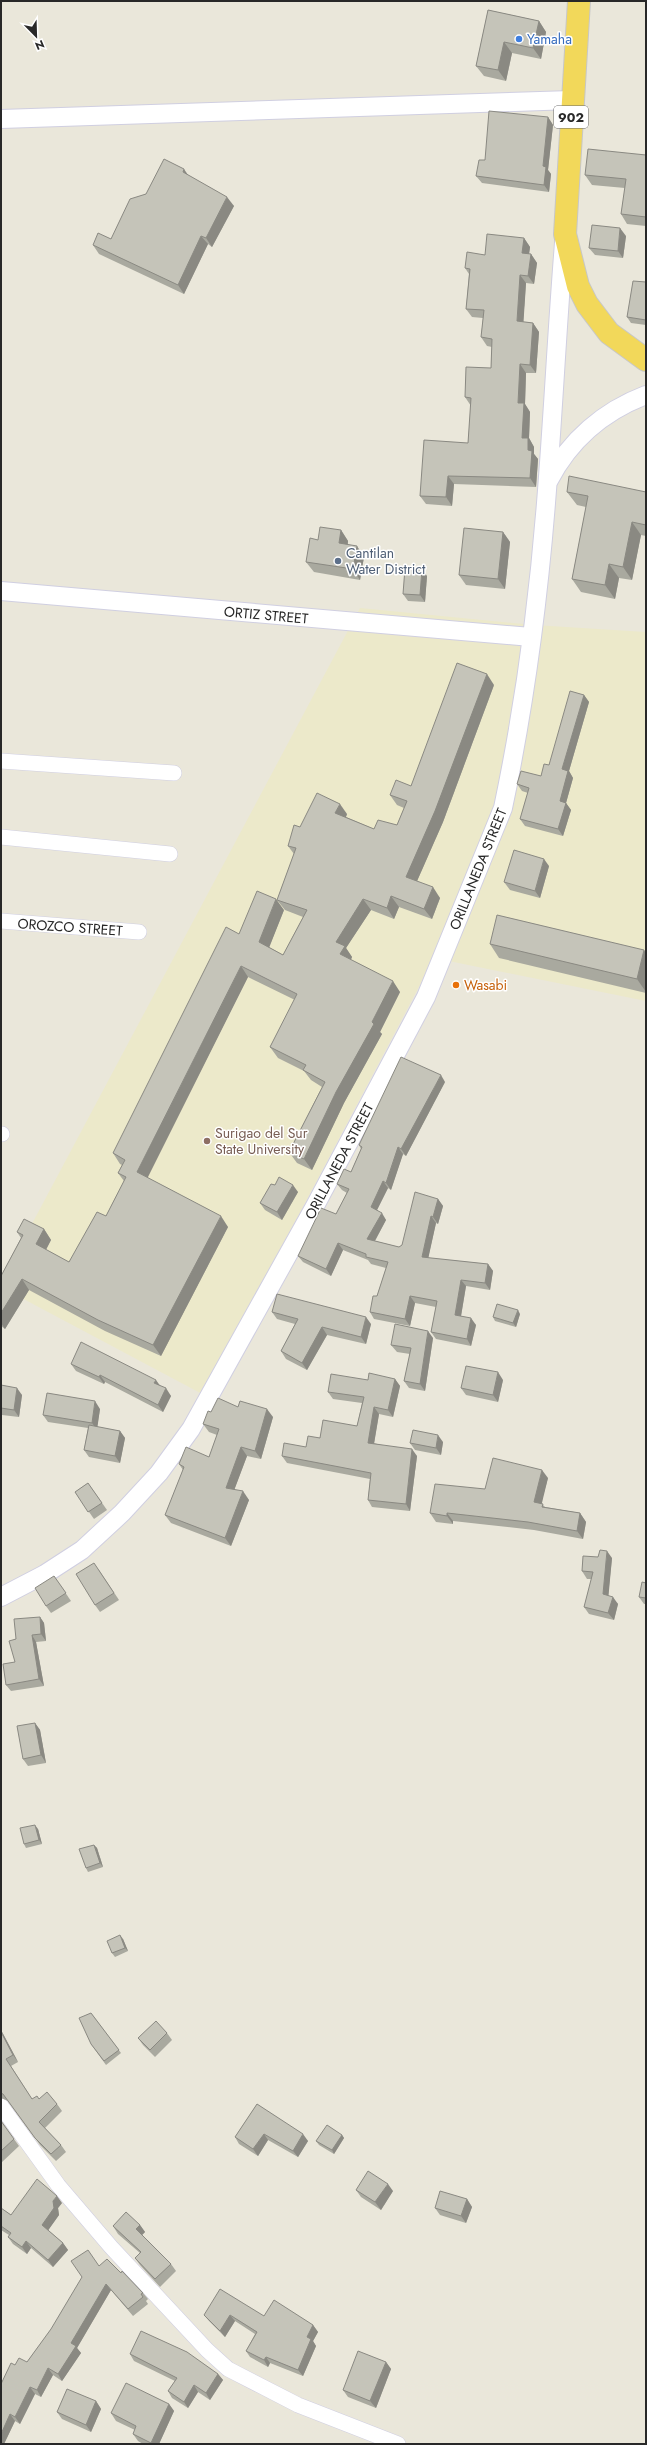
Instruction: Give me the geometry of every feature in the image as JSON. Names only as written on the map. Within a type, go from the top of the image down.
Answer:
[{"type":"highway","name":"902","points":[[579,1],[565,234],[578,286],[587,304],[609,333],[646,360]]},
{"type":"street","points":[[1,119],[572,100]]},
{"type":"street","name":"ORILLANEDA STREET","points":[[1,1597],[45,1574],[82,1550],[122,1513],[159,1473],[191,1429],[312,1213],[426,997],[500,815],[509,779],[531,637],[547,484],[565,234]]},
{"type":"street","points":[[547,484],[562,458],[587,431],[616,409],[646,395]]},
{"type":"street","name":"ORTIZ STREET","points":[[1,591],[531,637]]},
{"type":"street","points":[[1,761],[174,773]]},
{"type":"street","points":[[1,838],[170,854]]},
{"type":"street","name":"OROZCO STREET","points":[[1,921],[139,932]]},
{"type":"street","points":[[1,2106],[58,2185],[111,2247],[207,2350],[228,2369],[298,2405],[398,2444]]},
{"type":"shaded area","name":"Surigao del Sur State University","points":[[360,608],[534,625],[646,632],[646,1001],[434,958],[204,1395],[1,1287],[1,1282]]},
{"type":"building","points":[[488,10],[539,21],[533,48],[504,42],[498,70],[476,66]]},
{"type":"building","points":[[489,111],[548,117],[543,166],[546,167],[544,185],[476,176],[479,160],[485,160]]},
{"type":"building","points":[[588,149],[646,155],[646,217],[621,214],[626,179],[585,175]]},
{"type":"building","points":[[164,159],[184,169],[183,172],[227,197],[206,238],[201,236],[178,285],[93,245],[98,233],[111,239],[130,199],[146,194]]},
{"type":"building","points":[[592,225],[620,228],[618,251],[589,248]]},
{"type":"building","points":[[487,234],[524,238],[522,253],[531,254],[528,276],[520,275],[517,321],[533,323],[530,365],[520,364],[518,403],[524,403],[522,438],[528,438],[528,450],[532,451],[530,478],[448,476],[446,497],[420,496],[424,440],[468,443],[471,398],[465,397],[466,367],[491,368],[492,339],[481,337],[484,310],[466,309],[470,269],[465,268],[467,252],[485,255]]},
{"type":"building","points":[[633,281],[646,282],[646,320],[627,317]]},
{"type":"building","points":[[569,476],[646,492],[646,525],[632,522],[623,567],[609,564],[605,585],[572,579],[588,496],[567,492]]},
{"type":"building","points":[[320,527],[341,530],[339,543],[357,546],[353,569],[306,562],[310,538],[318,540]]},
{"type":"building","points":[[464,528],[503,532],[498,579],[459,575]]},
{"type":"building","points":[[405,568],[422,569],[420,595],[403,594]]},
{"type":"building","points":[[457,663],[487,674],[435,811],[406,877],[433,887],[424,909],[391,896],[387,908],[363,899],[336,942],[345,946],[340,954],[393,981],[372,1022],[374,1024],[336,1092],[304,1159],[289,1152],[325,1082],[303,1070],[306,1065],[270,1047],[297,994],[241,966],[137,1172],[221,1216],[153,1345],[98,1320],[22,1279],[1,1313],[1,1276],[23,1235],[17,1232],[24,1219],[44,1229],[36,1244],[69,1262],[97,1212],[106,1216],[126,1177],[118,1173],[125,1160],[113,1153],[226,927],[239,934],[257,891],[276,899],[259,942],[283,955],[307,910],[277,900],[296,848],[288,846],[294,825],[300,827],[317,793],[340,804],[335,813],[374,829],[378,820],[397,825],[407,801],[390,795],[396,780],[411,786]]},
{"type":"building","points":[[570,691],[584,695],[562,769],[568,771],[560,801],[566,803],[558,829],[520,819],[529,788],[517,784],[521,771],[541,776],[544,764],[549,765]]},
{"type":"building","points":[[514,850],[544,859],[535,891],[504,882]]},
{"type":"building","points":[[497,915],[644,950],[637,979],[490,944]]},
{"type":"building","points":[[401,1057],[441,1075],[401,1149],[398,1147],[386,1183],[383,1181],[371,1207],[382,1213],[367,1239],[399,1247],[402,1245],[415,1192],[438,1199],[433,1217],[431,1216],[422,1257],[488,1264],[485,1283],[461,1280],[455,1315],[471,1318],[467,1339],[431,1332],[437,1301],[410,1296],[405,1319],[370,1312],[373,1296],[377,1296],[388,1262],[366,1257],[366,1254],[338,1243],[326,1269],[298,1256],[321,1208],[336,1214],[349,1189],[337,1184],[344,1169],[351,1172],[362,1147],[359,1145]]},
{"type":"building","points":[[279,1177],[293,1185],[277,1212],[260,1203],[271,1184],[275,1185]]},
{"type":"building","points":[[277,1294],[366,1317],[361,1337],[322,1327],[302,1363],[281,1351],[298,1319],[272,1312]]},
{"type":"building","points":[[497,1304],[518,1310],[513,1323],[493,1317]]},
{"type":"building","points":[[395,1324],[428,1331],[420,1384],[404,1381],[411,1348],[391,1345]]},
{"type":"building","points":[[81,1342],[156,1380],[154,1383],[166,1388],[158,1405],[100,1375],[99,1377],[71,1364]]},
{"type":"building","points":[[466,1366],[498,1372],[493,1395],[461,1388]]},
{"type":"building","points":[[369,1373],[395,1379],[388,1410],[374,1407],[368,1443],[412,1449],[406,1504],[368,1500],[371,1473],[282,1456],[284,1443],[306,1447],[308,1436],[320,1438],[323,1420],[357,1426],[364,1397],[328,1392],[331,1374],[368,1380]]},
{"type":"building","points":[[1,1385],[17,1388],[14,1410],[1,1408]]},
{"type":"building","points":[[47,1393],[95,1401],[92,1423],[43,1415]]},
{"type":"building","points":[[218,1398],[238,1407],[240,1401],[267,1409],[255,1451],[241,1447],[226,1488],[243,1491],[225,1538],[165,1515],[184,1467],[179,1464],[186,1447],[209,1457],[219,1429],[203,1424],[208,1411],[211,1412]]},
{"type":"building","points":[[89,1425],[120,1431],[115,1456],[84,1450]]},
{"type":"building","points":[[413,1430],[438,1435],[436,1448],[410,1443]]},
{"type":"building","points":[[493,1458],[542,1470],[534,1502],[543,1504],[542,1507],[580,1513],[577,1531],[528,1522],[447,1513],[447,1516],[430,1513],[435,1484],[485,1489]]},
{"type":"building","points":[[88,1483],[102,1503],[88,1512],[75,1492]]},
{"type":"building","points":[[600,1550],[607,1551],[603,1594],[613,1597],[608,1613],[584,1607],[593,1572],[582,1571],[583,1556],[598,1557]]},
{"type":"building","points":[[94,1563],[114,1593],[95,1605],[76,1574]]},
{"type":"building","points":[[54,1576],[66,1593],[46,1606],[35,1588]]},
{"type":"building","points":[[642,1582],[646,1583],[646,1598],[639,1597]]},
{"type":"building","points":[[40,1617],[41,1634],[32,1635],[39,1679],[6,1685],[3,1664],[15,1662],[9,1641],[16,1639],[14,1619]]},
{"type":"building","points":[[35,1723],[41,1755],[23,1759],[17,1726]]},
{"type":"building","points":[[35,1825],[39,1840],[24,1844],[20,1828]]},
{"type":"building","points":[[94,1845],[100,1863],[86,1868],[79,1849]]},
{"type":"building","points":[[120,1935],[125,1948],[112,1953],[107,1941]]},
{"type":"building","points":[[91,2013],[119,2050],[104,2061],[91,2044],[79,2018]]},
{"type":"building","points":[[156,2021],[167,2033],[150,2050],[138,2038]]},
{"type":"building","points":[[1,2032],[13,2055],[6,2059],[32,2099],[37,2096],[39,2099],[47,2092],[57,2104],[39,2122],[61,2145],[51,2154],[35,2138],[1,2093]]},
{"type":"building","points":[[257,2104],[303,2134],[293,2151],[264,2134],[253,2149],[235,2137]]},
{"type":"building","points":[[1,2121],[14,2139],[1,2151]]},
{"type":"building","points":[[327,2125],[342,2135],[332,2150],[316,2141]]},
{"type":"building","points":[[368,2171],[388,2184],[375,2202],[356,2190]]},
{"type":"building","points":[[37,2179],[57,2196],[53,2201],[54,2208],[42,2225],[63,2243],[48,2260],[26,2241],[22,2247],[8,2237],[11,2233],[1,2226],[1,2208],[11,2215]]},
{"type":"building","points":[[440,2191],[467,2199],[461,2216],[435,2208]]},
{"type":"building","points":[[126,2212],[140,2225],[136,2229],[171,2264],[155,2279],[135,2258],[141,2252],[113,2226]]},
{"type":"building","points":[[88,2250],[99,2266],[107,2259],[121,2273],[122,2271],[143,2293],[141,2294],[143,2297],[128,2309],[106,2284],[71,2343],[76,2346],[58,2374],[48,2368],[37,2390],[30,2387],[15,2417],[10,2414],[1,2434],[1,2384],[11,2363],[15,2365],[19,2358],[27,2362],[51,2329],[82,2277],[71,2261]]},
{"type":"building","points":[[220,2289],[264,2316],[274,2300],[313,2325],[307,2337],[311,2339],[298,2370],[266,2357],[264,2360],[246,2351],[257,2332],[230,2315],[220,2331],[204,2315]]},
{"type":"building","points":[[141,2331],[187,2352],[218,2374],[206,2393],[194,2385],[184,2402],[168,2391],[177,2378],[130,2354]]},
{"type":"building","points":[[358,2351],[386,2362],[370,2401],[343,2390]]},
{"type":"building","points":[[126,2383],[169,2404],[151,2443],[133,2434],[136,2426],[111,2413]]},
{"type":"building","points":[[67,2389],[96,2401],[86,2425],[57,2412]]},
{"type":"place","name":"Yamaha","points":[[519,39]]},
{"type":"place","name":"Cantilan Water District","points":[[338,561]]},
{"type":"place","name":"Wasabi","points":[[456,985]]},
{"type":"place","name":"Surigao del Sur State University","points":[[207,1141]]}]
